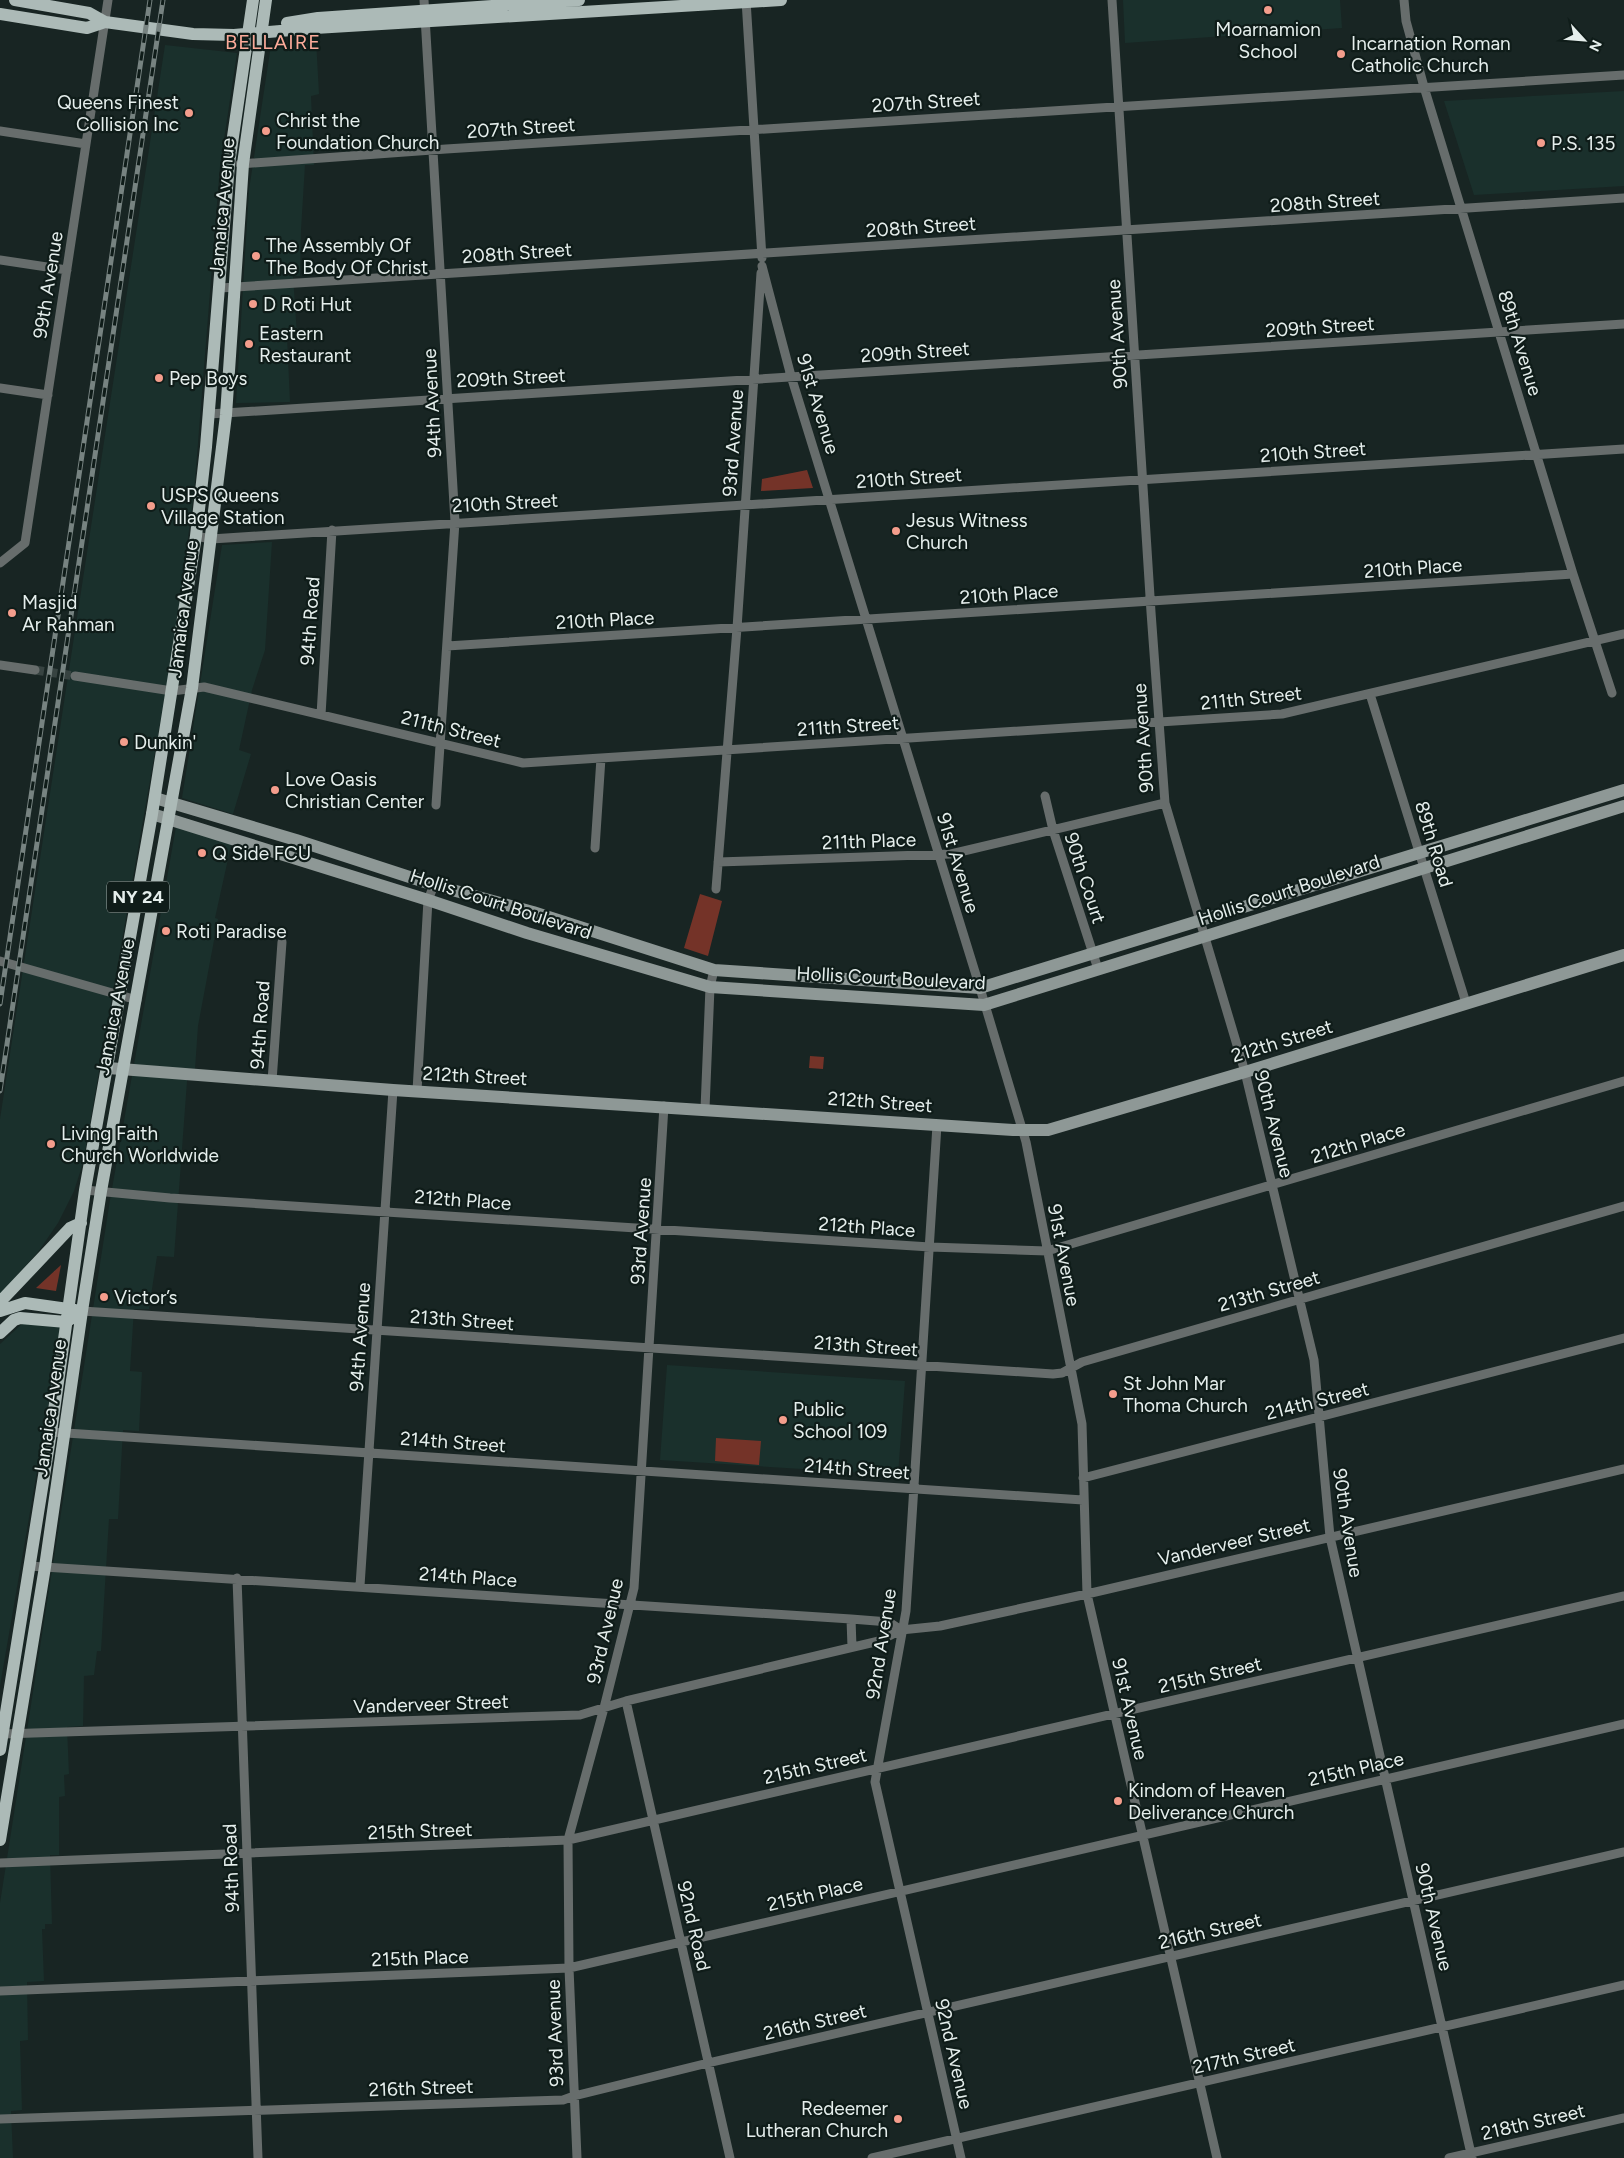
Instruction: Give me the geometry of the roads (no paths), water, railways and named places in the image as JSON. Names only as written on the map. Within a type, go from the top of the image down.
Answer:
[{"type":"main road","points":[[15,0],[89,13],[105,22],[193,34],[248,34],[262,32],[286,23],[318,18],[579,0]]},
{"type":"main road","name":"Jamaica Avenue","points":[[0,1750],[51,1432],[85,1190],[155,798],[196,536],[209,414],[229,164],[253,0]]},
{"type":"main road","name":"Jamaica Avenue","points":[[0,1840],[45,1567],[101,1191],[192,688],[226,415],[243,164],[266,0]]},
{"type":"main road","points":[[425,11],[781,0]]},
{"type":"main road","points":[[0,14],[87,28],[105,22]]},
{"type":"main road","name":"Hollis Court Boulevard","points":[[155,798],[367,862],[434,885],[533,912],[714,970],[980,988],[1198,920],[1343,878],[1624,790]]},
{"type":"main road","name":"Hollis Court Boulevard","points":[[152,814],[291,859],[428,900],[527,933],[710,987],[984,1005],[1204,938],[1281,911],[1624,806]]},
{"type":"main road","points":[[1563,809],[1569,823]]},
{"type":"main road","points":[[1501,828],[1507,842]]},
{"type":"main road","points":[[291,859],[296,840]]},
{"type":"main road","points":[[362,880],[367,862]]},
{"type":"main road","points":[[1343,878],[1349,890]]},
{"type":"main road","points":[[1277,898],[1281,911]]},
{"type":"main road","points":[[527,933],[533,912]]},
{"type":"main road","points":[[622,961],[625,942]]},
{"type":"main road","name":"212th Street","points":[[108,1068],[393,1090],[937,1125],[1048,1130],[1245,1072],[1624,955]]},
{"type":"main road","points":[[804,976],[804,993]]},
{"type":"main road","points":[[897,999],[898,982]]},
{"type":"main road","points":[[0,1302],[70,1228],[81,1223]]},
{"type":"main road","points":[[0,1311],[25,1303],[82,1311]]},
{"type":"main road","points":[[0,1333],[16,1318],[66,1322],[82,1311]]},
{"type":"street","name":"99th Avenue","points":[[0,563],[25,543],[108,0]]},
{"type":"street","name":"90th Avenue","points":[[1112,0],[1158,723],[1165,803],[1198,920],[1245,1072],[1314,1360],[1330,1537],[1472,2155]]},
{"type":"street","name":"89th Avenue","points":[[1404,0],[1406,20],[1424,87],[1573,574],[1612,693]]},
{"type":"street","name":"93rd Avenue","points":[[716,889],[737,628],[762,266],[746,1]]},
{"type":"street","name":"94th Avenue","points":[[425,11],[455,522],[436,805]]},
{"type":"street","name":"207th Street","points":[[229,164],[754,129],[1624,75]]},
{"type":"street","points":[[0,131],[86,144]]},
{"type":"street","name":"208th Street","points":[[220,288],[1462,210],[1624,198]]},
{"type":"street","points":[[0,260],[67,270]]},
{"type":"street","name":"91st Avenue","points":[[762,266],[791,376],[1022,1130],[1082,1424],[1083,1478]]},
{"type":"street","name":"209th Street","points":[[209,414],[226,415],[449,398],[1624,324]]},
{"type":"street","points":[[0,388],[48,395]]},
{"type":"street","name":"210th Street","points":[[196,536],[211,539],[1624,449]]},
{"type":"street","name":"94th Road","points":[[321,715],[332,530]]},
{"type":"street","name":"210th Place","points":[[447,646],[1573,574]]},
{"type":"street","name":"211th Street","points":[[75,676],[172,690],[204,687],[523,763],[1282,714],[1624,634]]},
{"type":"street","points":[[0,665],[36,670]]},
{"type":"street","name":"89th Road","points":[[1370,694],[1466,1003]]},
{"type":"street","points":[[595,848],[600,758]]},
{"type":"street","name":"90th Court","points":[[1045,796],[1052,830],[1098,969]]},
{"type":"street","name":"211th Place","points":[[718,862],[951,854],[1165,803]]},
{"type":"street","points":[[417,1091],[428,900],[434,885]]},
{"type":"street","name":"94th Road","points":[[272,1081],[282,942]]},
{"type":"street","points":[[0,961],[137,1000]]},
{"type":"street","points":[[705,1109],[710,987],[714,970]]},
{"type":"street","name":"212th Place","points":[[85,1190],[170,1198],[930,1247],[1046,1252],[1624,1081]]},
{"type":"street","name":"94th Avenue","points":[[360,1586],[393,1090]]},
{"type":"street","name":"93rd Avenue","points":[[577,2158],[569,1968],[568,1840],[604,1708],[628,1604],[634,1588],[664,1106]]},
{"type":"street","name":"92nd Avenue","points":[[937,1125],[906,1611],[901,1630],[875,1782],[961,2158]]},
{"type":"street","name":"213th Street","points":[[82,1311],[1053,1374],[1062,1373],[1082,1362],[1624,1206]]},
{"type":"street","name":"214th Street","points":[[1083,1478],[1624,1338]]},
{"type":"street","name":"214th Street","points":[[51,1432],[1083,1500]]},
{"type":"street","name":"Vanderveer Street","points":[[3,1734],[580,1715],[626,1701],[879,1641],[901,1630],[940,1626],[1087,1594],[1624,1469]]},
{"type":"street","points":[[1083,1478],[1083,1500]]},
{"type":"street","name":"91st Avenue","points":[[1083,1500],[1087,1594],[1217,2158]]},
{"type":"street","name":"214th Place","points":[[29,1566],[851,1619],[890,1622],[901,1630]]},
{"type":"street","name":"94th Road","points":[[237,1578],[258,2158]]},
{"type":"street","name":"215th Street","points":[[0,1863],[568,1840],[1624,1596]]},
{"type":"street","points":[[851,1619],[852,1647]]},
{"type":"street","name":"92nd Road","points":[[626,1701],[730,2158]]},
{"type":"street","name":"215th Place","points":[[0,1991],[569,1968],[1624,1724]]},
{"type":"street","name":"216th Street","points":[[0,2119],[563,2100],[708,2063],[1624,1852]]},
{"type":"street","name":"217th Street","points":[[872,2158],[1624,1985]]},
{"type":"street","name":"218th Street","points":[[1449,2158],[1472,2155],[1624,2118]]},
{"type":"tunnel","points":[[35,670],[75,676]]},
{"type":"railway","points":[[0,1004],[150,0]]},
{"type":"railway","points":[[0,1091],[163,0]]},
{"type":"place","name":"Moarnamion School","points":[[1268,10]]},
{"type":"place","name":"Incarnation Roman Catholic Church","points":[[1341,54]]},
{"type":"place","name":"Queens Finest Collision Inc","points":[[189,113]]},
{"type":"place","name":"Christ the Foundation Church","points":[[266,131]]},
{"type":"place","name":"P.S. 135","points":[[1541,143]]},
{"type":"place","name":"The Assembly Of The Body Of Christ","points":[[256,256]]},
{"type":"place","name":"D Roti Hut","points":[[253,304]]},
{"type":"place","name":"Eastern Restaurant","points":[[249,344]]},
{"type":"place","name":"Pep Boys","points":[[159,378]]},
{"type":"place","name":"USPS Queens Village Station","points":[[151,506]]},
{"type":"place","name":"Jesus Witness Church","points":[[896,531]]},
{"type":"place","name":"Masjid Ar Rahman","points":[[12,613]]},
{"type":"place","name":"Dunkin'","points":[[124,742]]},
{"type":"place","name":"Love Oasis Christian Center","points":[[275,790]]},
{"type":"place","name":"Q Side FCU","points":[[202,853]]},
{"type":"place","name":"Roti Paradise","points":[[166,931]]},
{"type":"place","name":"Living Faith Church Worldwide","points":[[51,1144]]},
{"type":"place","name":"Victor’s","points":[[104,1297]]},
{"type":"place","name":"St John Mar Thoma Church","points":[[1113,1394]]},
{"type":"place","name":"Public School 109","points":[[783,1420]]},
{"type":"place","name":"Kindom of Heaven Deliverance Church","points":[[1118,1801]]},
{"type":"place","name":"Redeemer Lutheran Church","points":[[898,2119]]},
{"type":"district","name":"BELLAIRE","points":[[273,42]]}]
